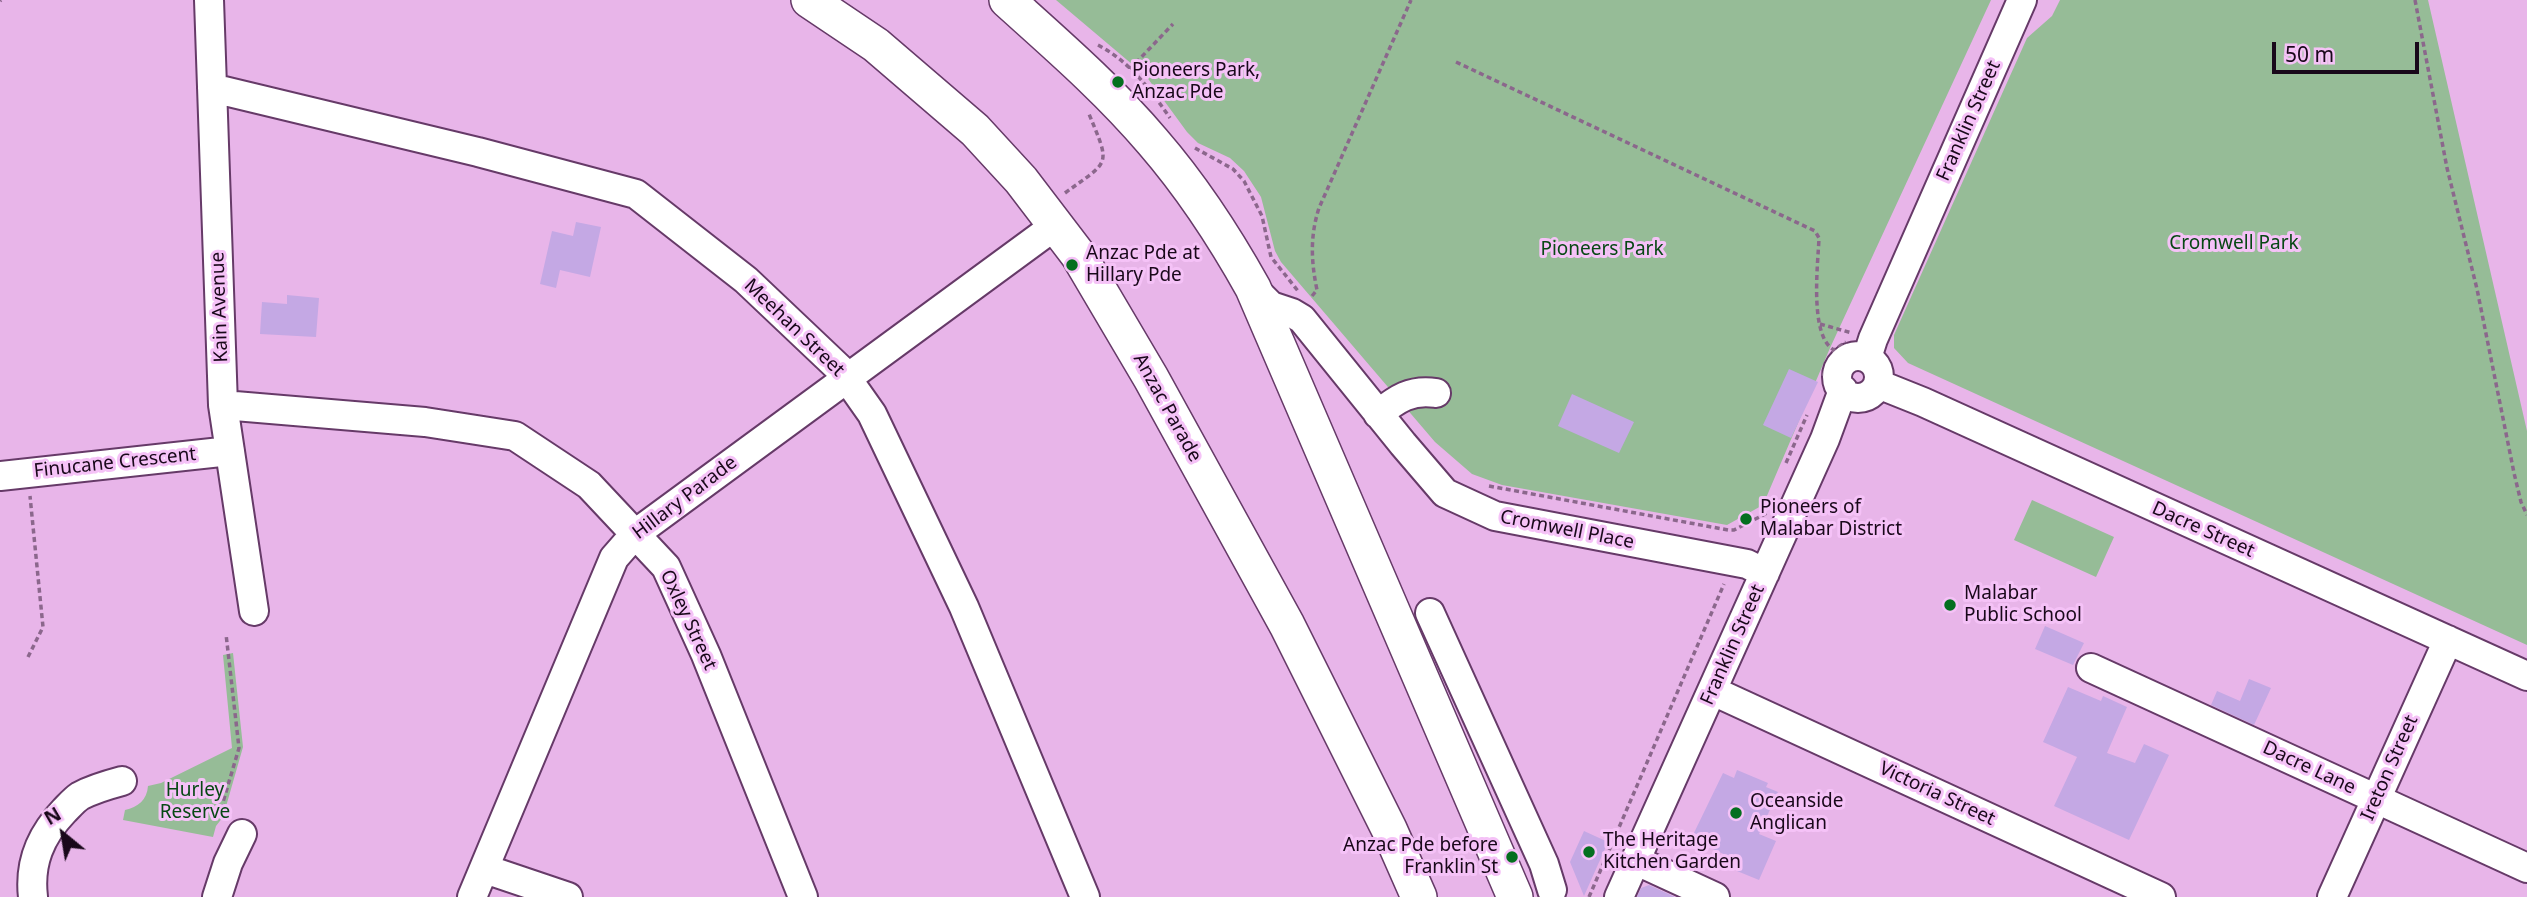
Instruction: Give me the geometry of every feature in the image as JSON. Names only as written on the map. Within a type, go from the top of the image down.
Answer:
[{"type":"main road","name":"Anzac Parade","points":[[809,0],[876,46],[975,130],[1059,210],[1287,625],[1419,893]]},
{"type":"main road","points":[[1007,0],[1096,81],[1152,141],[1222,232],[1253,288],[1515,897]]},
{"type":"street","name":"Kain Avenue","points":[[209,0],[223,405],[254,611]]},
{"type":"street","name":"Franklin Street","points":[[1867,358],[1878,326],[2022,0]]},
{"type":"street","name":"Meehan Street","points":[[212,88],[478,152],[636,194],[746,280],[846,378],[872,414],[964,607],[1085,897]]},
{"type":"street","name":"Hillary Parade","points":[[472,897],[614,558],[635,534],[846,378],[1059,210]]},
{"type":"street","name":"Cromwell Place","points":[[1253,288],[1271,306],[1302,320],[1445,493],[1494,516],[1747,564],[1765,573]]},
{"type":"street","points":[[1849,358],[1867,358],[1877,369],[1878,384],[1875,389],[1865,397],[1853,397],[1830,389],[1838,379],[1840,367],[1849,358]]},
{"type":"street","name":"Dacre Street","points":[[1878,384],[2527,676]]},
{"type":"street","name":"Franklin Street","points":[[1619,897],[1765,573],[1774,512],[1825,439],[1830,389]]},
{"type":"street","points":[[1378,414],[1412,392],[1436,393]]},
{"type":"street","name":"Oxley Street","points":[[223,405],[425,422],[514,436],[589,485],[666,567],[706,655],[803,897]]},
{"type":"street","name":"Finucane Crescent","points":[[14,475],[230,451]]},
{"type":"street","points":[[1430,612],[1544,864],[1552,890]]},
{"type":"street","name":"Ireton Street","points":[[2332,897],[2448,640]]},
{"type":"street","name":"Dacre Lane","points":[[2091,668],[2527,868]]},
{"type":"street","name":"Victoria Street","points":[[1713,691],[2161,897]]},
{"type":"street","points":[[1436,717],[1471,700]]},
{"type":"street","points":[[33,897],[31,878],[37,850],[56,819],[76,798],[97,788],[122,781]]},
{"type":"street","points":[[217,897],[228,863],[242,834]]},
{"type":"street","points":[[1637,861],[1715,897]]},
{"type":"street","points":[[485,869],[568,897]]},
{"type":"path","points":[[1310,298],[1317,290],[1313,275],[1311,242],[1319,208],[1411,0]]},
{"type":"path","points":[[2414,0],[2426,49],[2447,168],[2477,289],[2514,473],[2527,515]]},
{"type":"path","points":[[1130,69],[1173,24]]},
{"type":"path","points":[[1456,62],[1815,232],[1819,238],[1817,289],[1820,324],[1823,339],[1834,350]]},
{"type":"path","points":[[1059,210],[1100,167],[1104,159],[1085,106],[1085,95],[1096,81]]},
{"type":"path","points":[[1208,155],[1233,169],[1244,181],[1262,216],[1271,257],[1299,293]]},
{"type":"path","points":[[1820,324],[1854,334],[1834,350]]},
{"type":"path","points":[[1830,389],[1834,350]]},
{"type":"path","points":[[1786,463],[1808,413]]},
{"type":"path","points":[[14,475],[43,627],[28,657]]},
{"type":"path","points":[[1489,486],[1724,530],[1734,530],[1774,512]]},
{"type":"path","points":[[1589,897],[1733,562]]},
{"type":"path","points":[[224,808],[223,802],[239,748],[226,634]]},
{"type":"green space","name":"Pioneers Park","points":[[1056,0],[1991,0],[1830,348],[1763,505],[1727,525],[1502,485],[1472,474],[1435,442],[1281,262],[1275,251],[1261,197],[1244,171],[1230,158],[1198,143],[1146,76]]},
{"type":"green space","name":"Cromwell Park","points":[[2060,0],[2428,0],[2527,431],[2527,645],[1908,363],[1894,348],[1894,335],[2027,38],[2052,16]]},
{"type":"green space","points":[[2032,500],[2114,537],[2096,577],[2014,540]]},
{"type":"green space","name":"Hurley Reserve","points":[[233,653],[243,747],[223,817],[216,826],[213,837],[123,820],[125,810],[141,802],[148,786],[161,783],[232,748],[223,655]]},
{"type":"building","points":[[576,222],[601,227],[590,277],[560,270],[556,288],[540,284],[552,231],[573,236]]},
{"type":"building","points":[[287,295],[319,298],[316,337],[260,334],[262,302],[287,304]]},
{"type":"building","points":[[1789,369],[1818,382],[1791,438],[1763,425]]},
{"type":"building","points":[[1572,394],[1634,422],[1619,453],[1558,426]]},
{"type":"building","points":[[2045,626],[2084,643],[2073,665],[2035,649]]},
{"type":"building","points":[[2249,679],[2271,688],[2254,725],[2211,705],[2217,691],[2240,701]]},
{"type":"building","points":[[2068,687],[2101,701],[2103,696],[2127,707],[2107,753],[2135,763],[2144,744],[2169,755],[2129,840],[2054,806],[2077,757],[2043,742]]},
{"type":"building","name":"Oceanside Anglican","points":[[1737,770],[1768,783],[1766,787],[1778,792],[1759,834],[1776,841],[1759,880],[1737,871],[1741,862],[1691,839],[1723,773],[1734,778]]},
{"type":"building","name":"The Heritage Kitchen Garden","points":[[1584,831],[1608,842],[1584,896],[1570,862]]},
{"type":"building","points":[[1649,885],[1675,897],[1637,897],[1641,888]]},
{"type":"place","name":"Pioneers Park, Anzac Pde","points":[[1118,82]]},
{"type":"place","name":"Anzac Pde at Hillary Pde","points":[[1072,265]]},
{"type":"place","name":"Pioneers of Malabar District","points":[[1746,519]]},
{"type":"place","name":"Malabar Public School","points":[[1950,605]]},
{"type":"place","name":"Oceanside Anglican","points":[[1736,813]]},
{"type":"place","name":"The Heritage Kitchen Garden","points":[[1589,852]]},
{"type":"place","name":"Anzac Pde before Franklin St","points":[[1512,857]]}]
